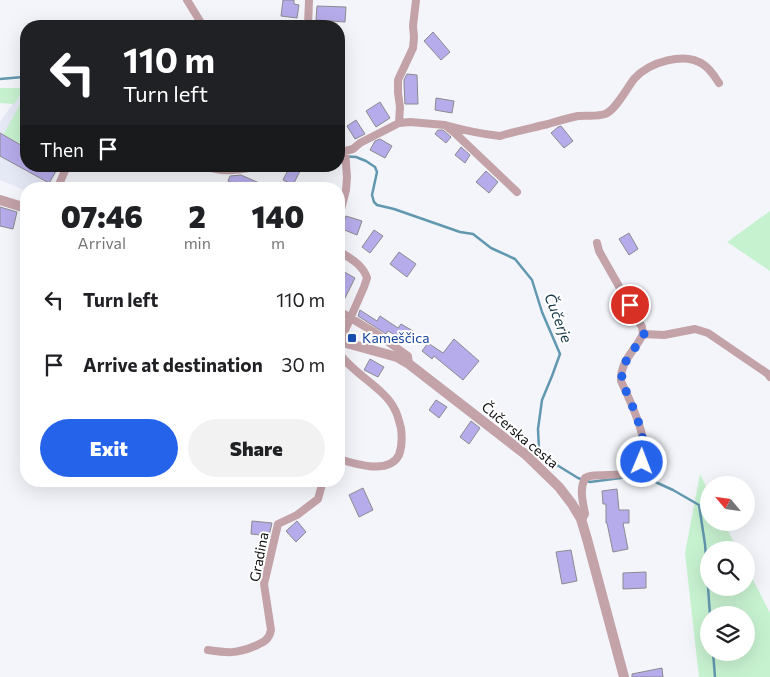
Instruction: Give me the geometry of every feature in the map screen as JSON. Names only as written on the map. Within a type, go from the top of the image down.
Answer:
[{"type":"street","points":[[188,0],[200,20]]},
{"type":"street","points":[[308,0],[308,20]]},
{"type":"street","points":[[400,123],[398,80],[413,48],[416,0]]},
{"type":"street","points":[[345,156],[360,143],[400,123],[445,125],[472,132],[500,136],[579,116],[605,114],[610,112],[636,77],[642,72],[657,64],[678,58],[698,62],[705,66],[719,83]]},
{"type":"street","points":[[445,125],[517,192]]},
{"type":"street","points":[[345,168],[347,177],[345,194]]},
{"type":"street","points":[[0,200],[20,206]]},
{"type":"street","points":[[581,521],[585,514],[581,485],[585,478],[592,475],[632,472],[642,462],[644,447],[642,432],[622,381],[621,373],[626,360],[644,334],[642,326],[599,250],[597,243]]},
{"type":"street","points":[[345,255],[364,270],[367,275],[364,287],[345,329]]},
{"type":"street","points":[[345,315],[408,356],[409,364]]},
{"type":"street","points":[[644,334],[664,335],[695,329],[708,333],[770,377]]},
{"type":"street","name":"Čučerska cesta","points":[[345,344],[397,357],[409,364],[525,454],[559,487],[572,504],[581,521],[624,677]]},
{"type":"street","points":[[345,361],[384,395],[395,408],[402,434],[399,455],[394,462],[388,465],[377,467],[345,461]]},
{"type":"street","name":"Gradina","points":[[208,650],[242,651],[266,641],[270,636],[271,630],[264,584],[278,524],[298,515],[318,499],[321,487]]},
{"type":"shaded area","points":[[20,94],[20,172],[57,172],[52,182],[20,182],[20,188],[0,180],[0,122]]},
{"type":"green space","points":[[0,88],[20,88],[20,95],[14,104],[0,103]]},
{"type":"green space","points":[[20,105],[20,144],[3,135]]},
{"type":"green space","points":[[770,211],[770,271],[727,242]]},
{"type":"green space","points":[[700,474],[700,531],[728,531],[733,541],[700,541],[700,596],[755,596],[755,584],[770,613],[770,677],[699,677],[685,553]]},
{"type":"building","points":[[283,0],[294,0],[294,4],[299,5],[297,18],[281,16]]},
{"type":"building","points":[[317,6],[346,7],[345,22],[345,20],[316,20]]},
{"type":"building","points":[[433,32],[450,52],[441,60],[424,41]]},
{"type":"building","points":[[407,74],[417,75],[418,104],[405,104],[404,80]]},
{"type":"building","points":[[436,98],[454,101],[452,113],[435,110]]},
{"type":"building","points":[[380,102],[390,118],[376,127],[366,111]]},
{"type":"building","points":[[356,120],[365,134],[355,139],[347,126]]},
{"type":"building","points":[[561,126],[573,141],[564,148],[551,133]]},
{"type":"building","points":[[438,130],[443,130],[451,137],[446,143],[435,134]]},
{"type":"building","points":[[0,133],[20,145],[20,167],[0,156]]},
{"type":"building","points":[[380,139],[392,146],[385,158],[370,150],[375,141]]},
{"type":"building","points":[[461,147],[470,155],[465,163],[455,155]]},
{"type":"building","points":[[486,171],[498,182],[489,193],[476,182]]},
{"type":"building","points":[[29,172],[55,172],[50,182]]},
{"type":"building","points":[[287,172],[300,172],[294,182],[283,180]]},
{"type":"building","points":[[241,175],[257,182],[230,182],[228,181],[230,176]]},
{"type":"building","points":[[0,207],[17,212],[13,229],[0,226]]},
{"type":"building","points":[[346,216],[362,221],[357,235],[345,230]]},
{"type":"building","points":[[374,230],[383,236],[370,253],[362,247]]},
{"type":"building","points":[[629,233],[638,249],[629,255],[619,239]]},
{"type":"building","points":[[399,252],[416,264],[407,277],[390,264]]},
{"type":"building","points":[[345,272],[355,278],[345,298]]},
{"type":"building","points":[[360,310],[377,321],[380,316],[398,328],[401,324],[413,331],[407,342],[388,331],[386,334],[358,316]]},
{"type":"building","points":[[454,339],[479,361],[463,380],[434,356],[432,359],[422,351],[428,343],[443,353]]},
{"type":"building","points":[[370,359],[384,367],[378,377],[364,370]]},
{"type":"building","points":[[436,400],[447,407],[439,418],[429,410]]},
{"type":"building","points":[[471,421],[480,428],[469,444],[460,437]]},
{"type":"building","points":[[363,488],[373,510],[359,517],[349,495]]},
{"type":"building","points":[[617,489],[619,510],[629,510],[629,523],[623,523],[628,549],[613,552],[606,523],[606,504],[603,504],[602,491]]},
{"type":"building","points":[[252,521],[272,523],[269,536],[251,534]]},
{"type":"building","points":[[297,521],[306,532],[296,542],[286,531]]},
{"type":"building","points":[[571,550],[577,581],[562,584],[556,552]]},
{"type":"building","points":[[646,572],[646,588],[623,589],[623,573]]},
{"type":"building","points":[[662,668],[663,677],[632,677],[632,674]]},
{"type":"waterway","name":"Čučerje","points":[[0,79],[20,77]]},
{"type":"waterway","name":"Čučerje","points":[[345,156],[356,157],[375,167],[377,172],[372,195],[377,205],[460,232],[473,234],[491,248],[515,259],[532,280],[542,312],[560,354],[542,400],[538,429],[539,450],[552,462],[578,478],[590,482],[636,476],[651,480],[673,490],[699,505],[705,544],[709,606]]},
{"type":"waterway","name":"Čučerje","points":[[714,661],[715,677]]},
{"type":"place","name":"Kameščica","points":[[352,338]]},
{"type":"route","points":[[630,305],[642,326],[644,334],[626,360],[621,373],[622,381],[642,432],[644,455],[642,462]]}]
